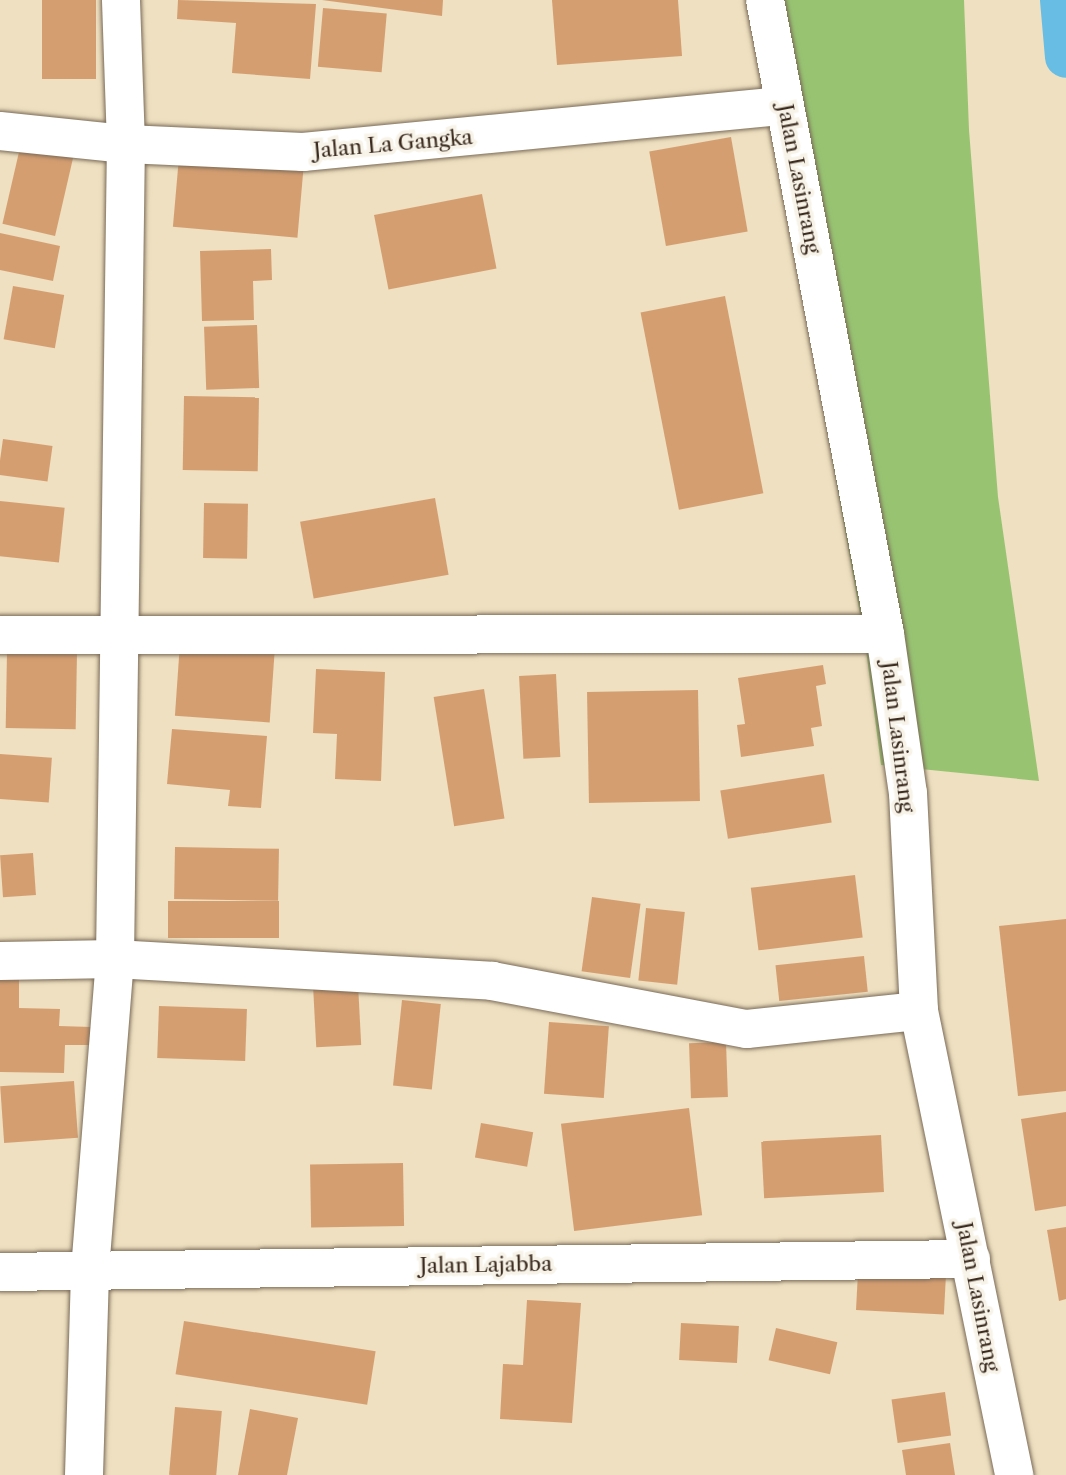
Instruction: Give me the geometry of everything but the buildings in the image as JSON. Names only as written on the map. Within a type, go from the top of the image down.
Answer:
[{"type":"street","points":[[84,1475],[90,1270],[115,959],[126,144],[121,0]]},
{"type":"street","name":"Jalan Lasinrang","points":[[765,0],[885,634],[908,793],[919,1012],[1014,1475]]},
{"type":"street","name":"Jalan La Gangka","points":[[0,131],[126,144],[303,152],[785,106]]},
{"type":"street","points":[[0,635],[118,637],[885,634]]},
{"type":"street","points":[[0,961],[115,959],[492,981],[747,1029],[919,1012]]},
{"type":"street","name":"Jalan Lajabba","points":[[0,1272],[971,1259]]},
{"type":"green space","points":[[750,0],[964,0],[969,130],[998,497],[1039,781],[881,765],[865,642]]},
{"type":"waterway","points":[[1061,0],[1066,57]]}]
